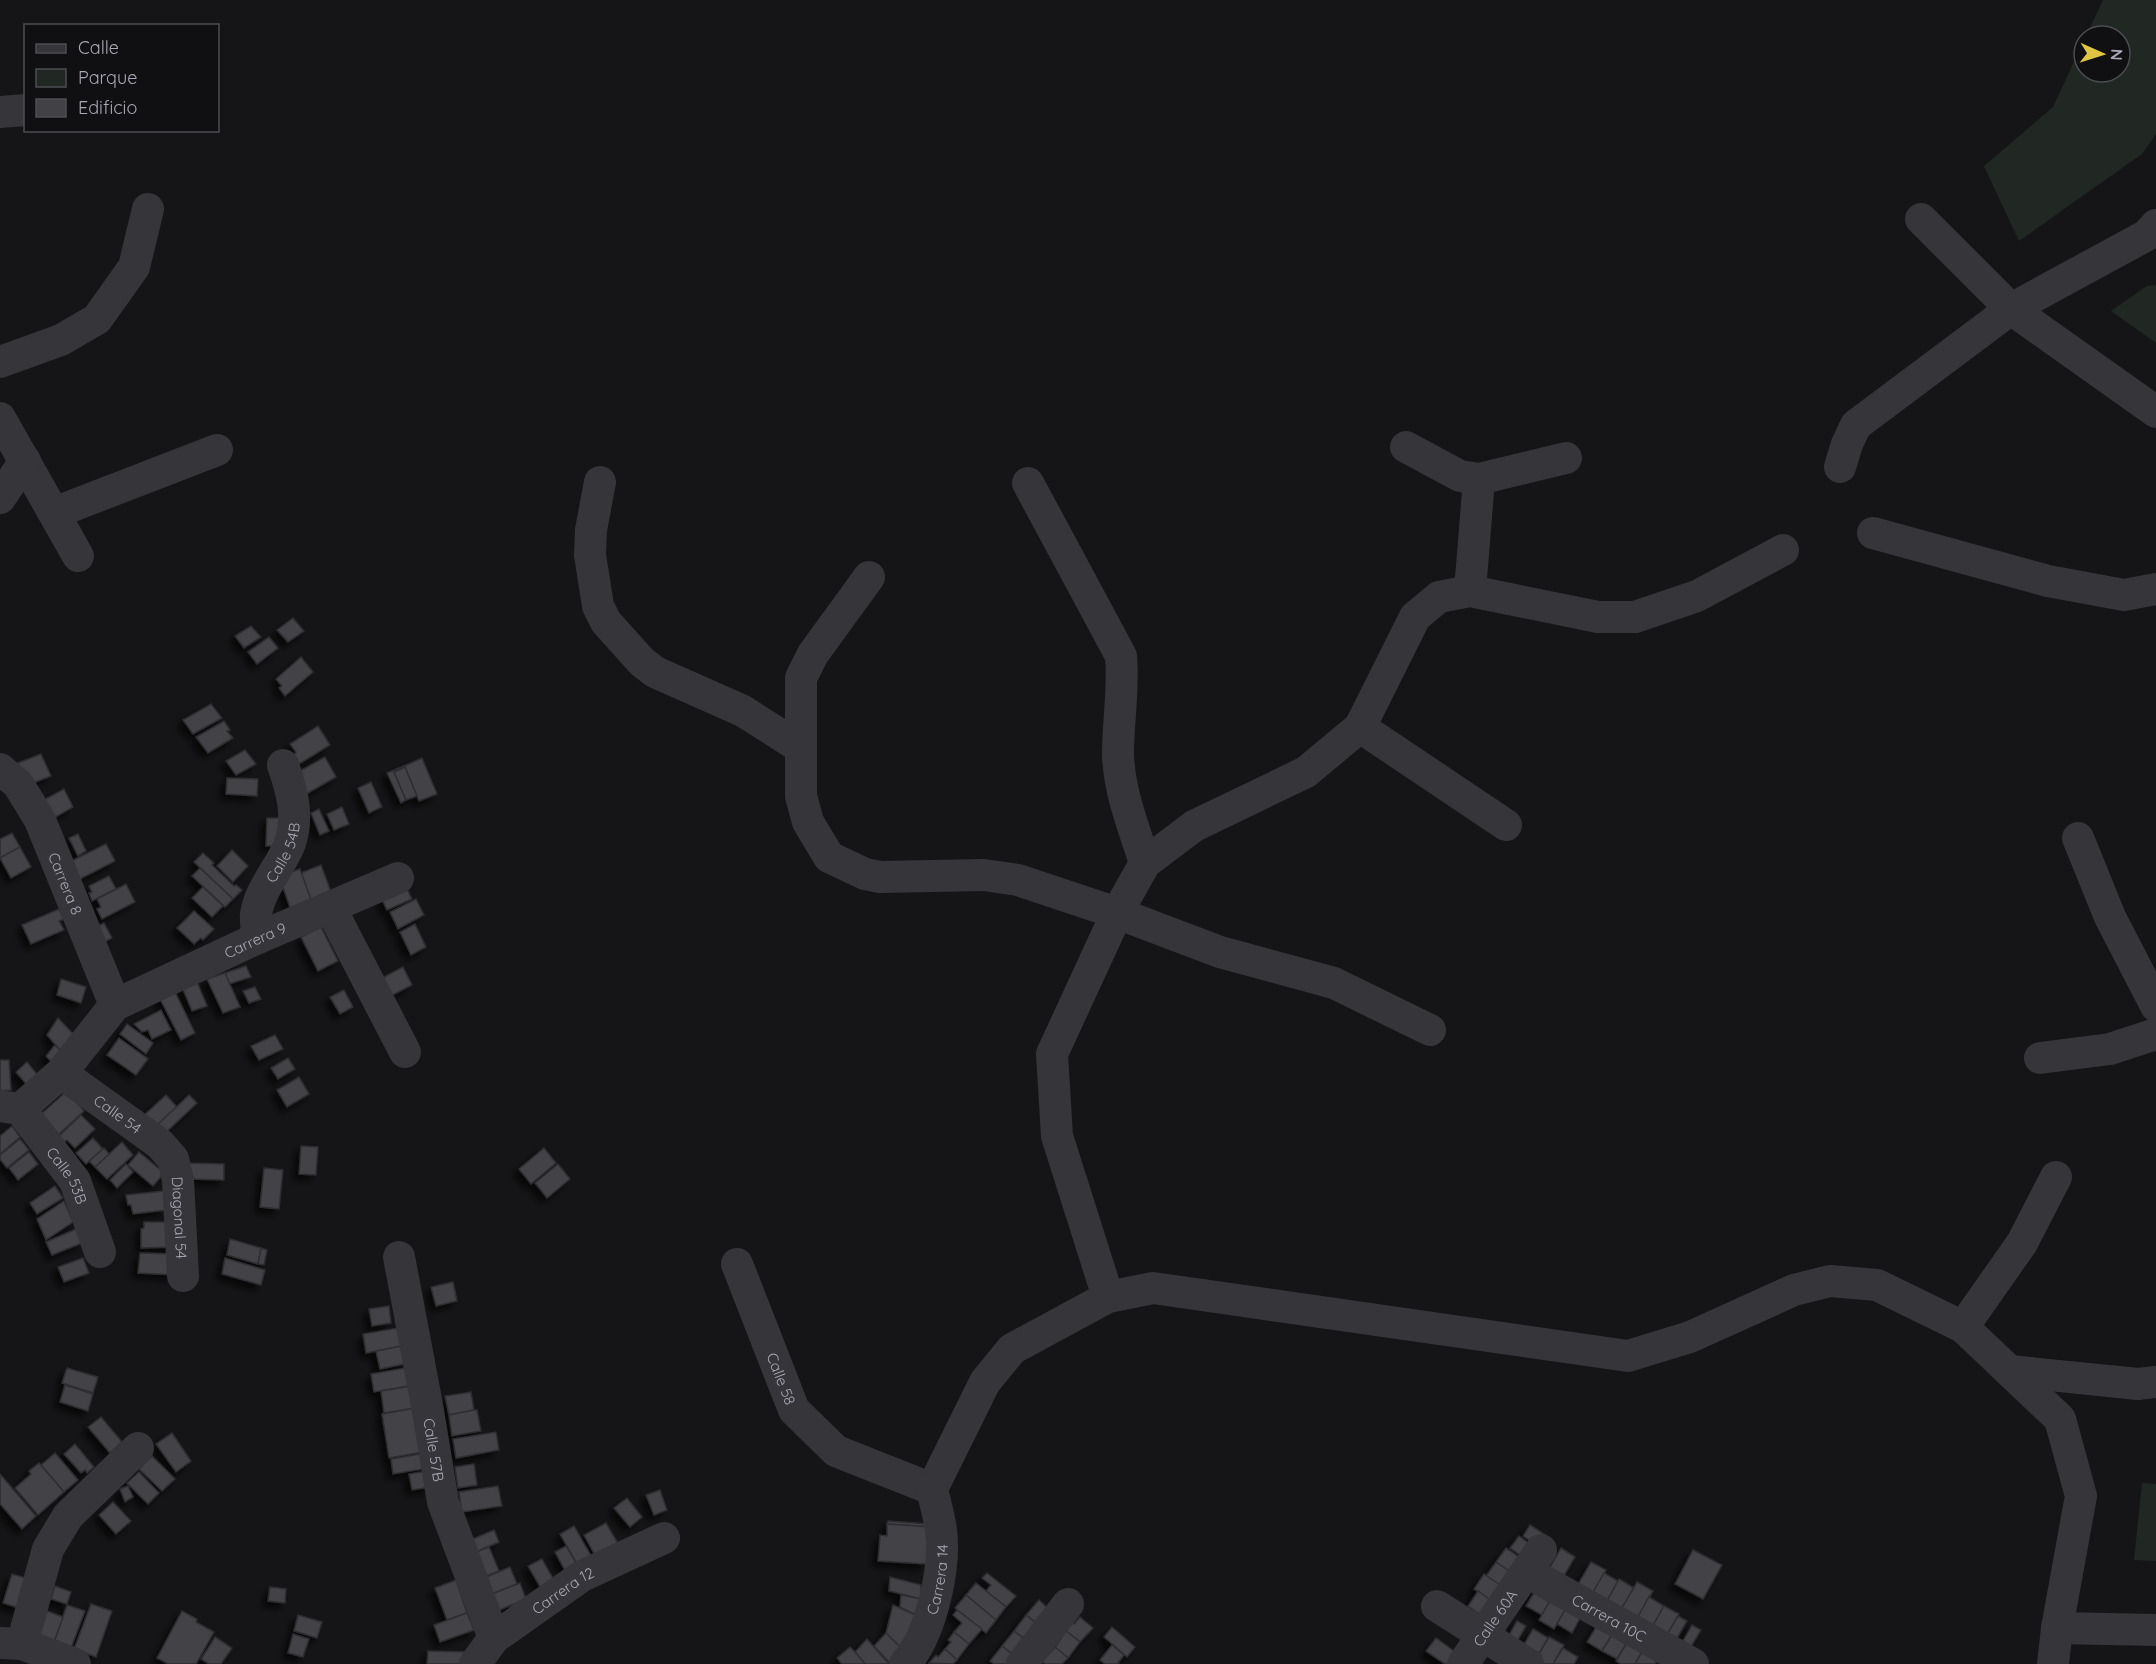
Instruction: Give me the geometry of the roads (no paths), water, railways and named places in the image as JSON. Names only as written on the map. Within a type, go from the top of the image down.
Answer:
[{"type":"street","points":[[0,112],[24,110]]},
{"type":"street","points":[[0,362],[61,340],[98,319],[134,267],[148,209]]},
{"type":"street","points":[[1922,219],[2011,309],[2156,412]]},
{"type":"street","points":[[1840,467],[1856,425],[2011,309],[2147,235],[2156,225]]},
{"type":"street","points":[[0,417],[78,556]]},
{"type":"street","points":[[1406,447],[1460,476],[1479,479],[1566,458]]},
{"type":"street","points":[[54,513],[217,450]]},
{"type":"street","points":[[0,498],[25,461]]},
{"type":"street","points":[[1470,591],[1479,479]]},
{"type":"street","points":[[600,482],[591,530],[590,555],[598,606],[606,622],[642,662],[655,672],[743,711],[801,748]]},
{"type":"street","points":[[1028,483],[1120,656],[1123,681],[1118,754],[1121,786],[1144,863]]},
{"type":"street","points":[[1873,533],[2048,581],[2124,595],[2156,588]]},
{"type":"street","points":[[1108,1297],[1057,1136],[1052,1054],[1117,912],[1144,863],[1194,826],[1306,772],[1360,727],[1415,618],[1439,597],[1470,591],[1598,617],[1635,617],[1696,596],[1783,550]]},
{"type":"street","points":[[869,577],[805,668],[801,678],[801,796],[808,822],[829,857],[866,874],[880,877],[984,875],[1018,880],[1117,912],[1220,952],[1334,982],[1430,1030]]},
{"type":"street","points":[[1360,727],[1506,825]]},
{"type":"street","name":"Calle 54B","points":[[258,938],[256,916],[262,893],[290,842],[294,817],[294,794],[282,765]]},
{"type":"street","name":"Carrera 8","points":[[0,769],[18,784],[40,820],[116,1005]]},
{"type":"street","points":[[2078,838],[2110,917],[2156,1006]]},
{"type":"street","name":"Carrera 9","points":[[116,1005],[258,938],[398,878]]},
{"type":"street","points":[[330,907],[405,1052]]},
{"type":"street","points":[[10,1107],[61,1073],[116,1005]]},
{"type":"street","points":[[2040,1058],[2110,1050],[2156,1034]]},
{"type":"street","name":"Calle 54","points":[[61,1073],[160,1144],[173,1159]]},
{"type":"street","name":"Calle 53B","points":[[10,1107],[75,1181],[100,1252]]},
{"type":"street","name":"Diagonal 54","points":[[173,1159],[178,1180],[183,1276]]},
{"type":"street","points":[[1963,1327],[2022,1243],[2056,1177]]},
{"type":"street","name":"Calle 57B","points":[[399,1257],[443,1502],[494,1638]]},
{"type":"street","name":"Calle 58","points":[[737,1264],[794,1410],[836,1451],[932,1489]]},
{"type":"street","points":[[932,1489],[986,1382],[1012,1349],[1108,1297],[1152,1288],[1628,1356],[1690,1337],[1794,1290],[1830,1281],[1877,1285],[1963,1327],[2060,1419],[2081,1496],[2057,1628],[2054,1664]]},
{"type":"street","points":[[2010,1371],[2138,1384],[2156,1382]]},
{"type":"street","points":[[75,1664],[11,1643],[48,1549],[68,1516],[138,1448]]},
{"type":"street","name":"Carrera 14","points":[[905,1664],[913,1655],[931,1615],[940,1573],[941,1532],[932,1489]]},
{"type":"street","name":"Carrera 12","points":[[475,1664],[494,1638],[582,1576],[664,1539]]},
{"type":"street","name":"Calle 60A","points":[[1463,1664],[1534,1561]]},
{"type":"street","name":"Carrera 10C","points":[[1534,1561],[1693,1664]]},
{"type":"street","points":[[1022,1664],[1068,1604]]},
{"type":"street","points":[[1437,1606],[1528,1664]]},
{"type":"street","points":[[2057,1628],[2156,1630]]}]
